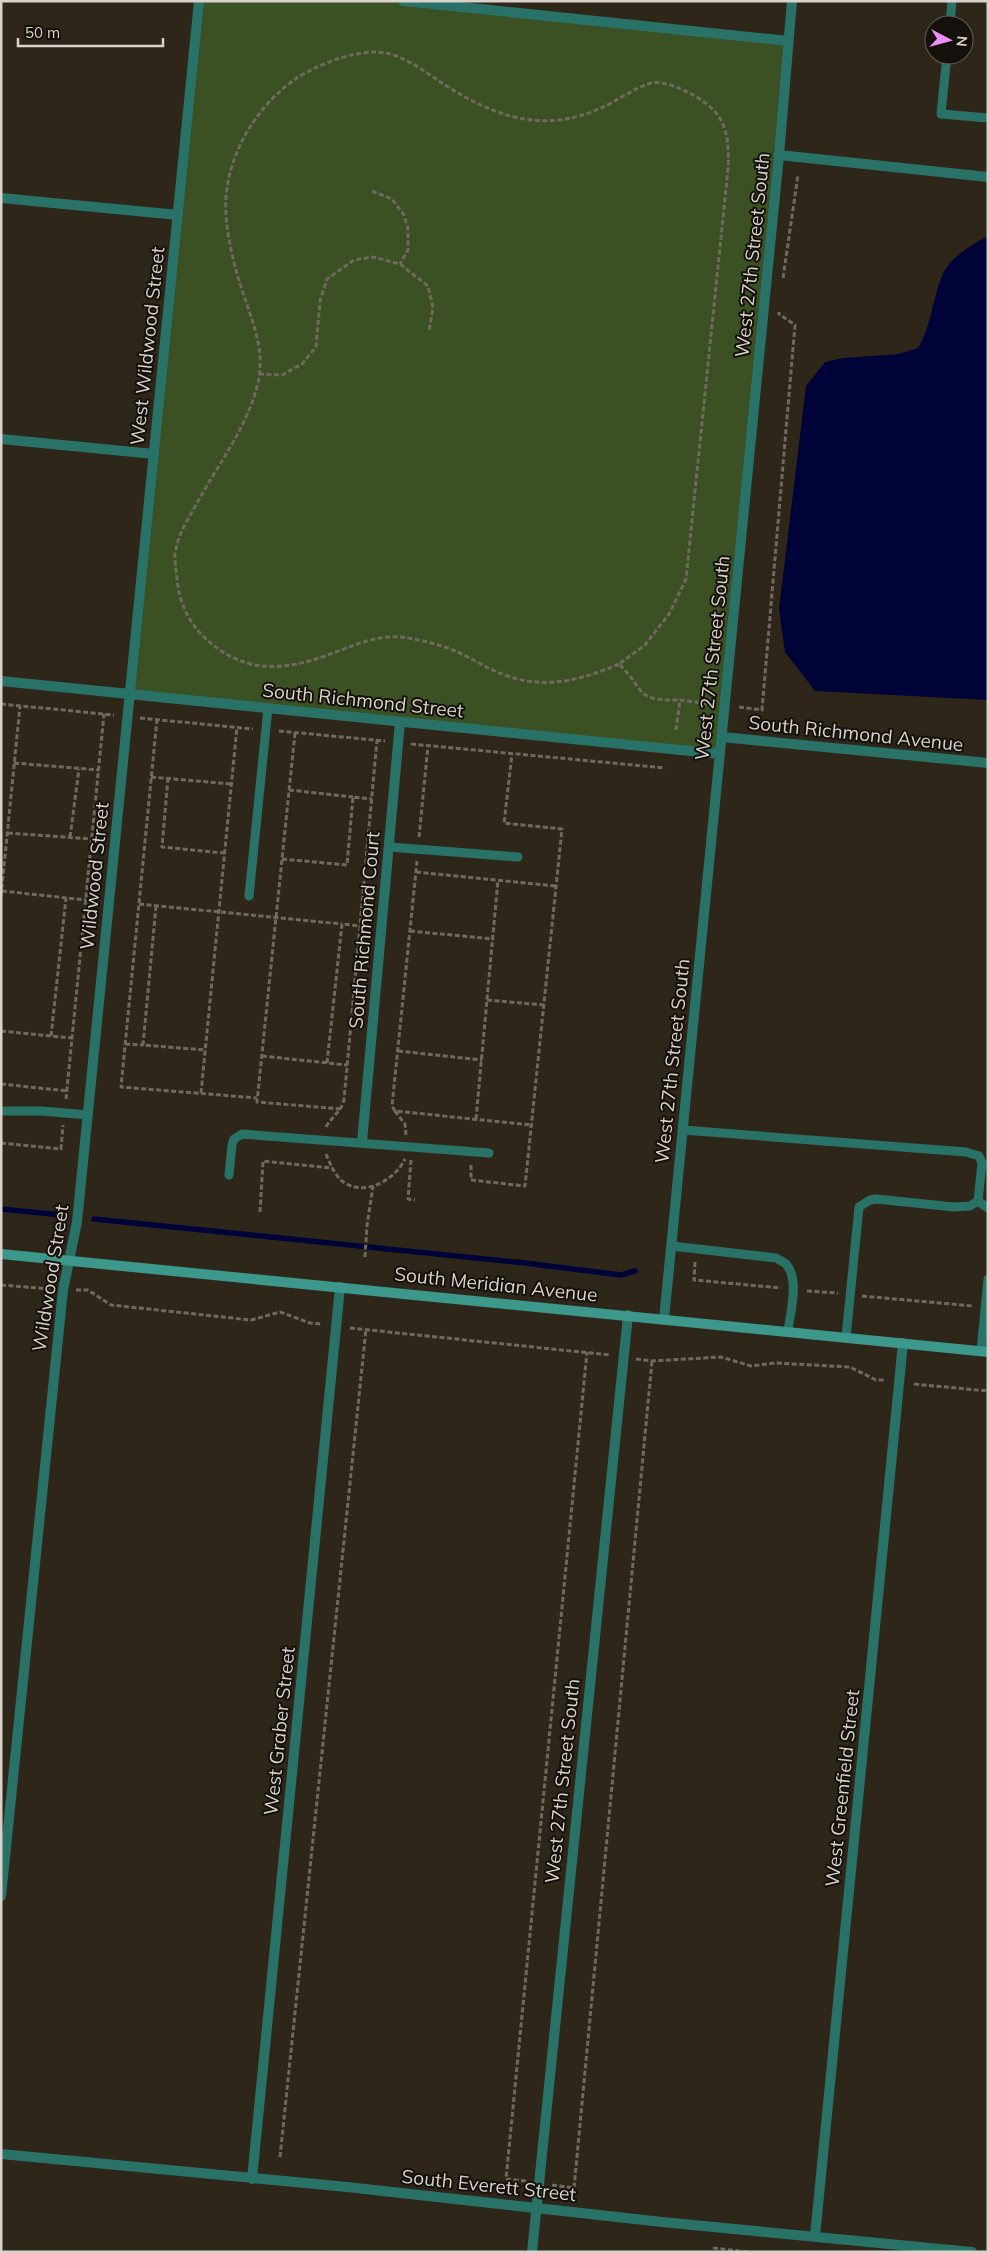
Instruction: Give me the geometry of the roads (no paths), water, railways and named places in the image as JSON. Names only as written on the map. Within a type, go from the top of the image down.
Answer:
[{"type":"main road","name":"South Meridian Avenue","points":[[1,1254],[984,1351]]},
{"type":"street","name":"West Wildwood Street","points":[[130,694],[199,1]]},
{"type":"street","points":[[403,1],[789,41]]},
{"type":"street","name":"West 27th Street South","points":[[664,1319],[779,155],[792,1]]},
{"type":"street","points":[[779,155],[988,177]]},
{"type":"street","points":[[1,198],[178,215]]},
{"type":"street","points":[[1,440],[154,454]]},
{"type":"street","name":"South Richmond Street","points":[[1,681],[720,754]]},
{"type":"street","name":"Wildwood Street","points":[[1,1896],[62,1290],[77,1222],[130,694]]},
{"type":"street","name":"South Richmond Court","points":[[362,1142],[400,722]]},
{"type":"street","name":"South Richmond Avenue","points":[[722,737],[988,763]]},
{"type":"street","name":"West Graber Street","points":[[252,2179],[340,1287]]},
{"type":"street","name":"West 27th Street South","points":[[532,2252],[622,1357],[628,1315]]},
{"type":"street","name":"West Greenfield Street","points":[[815,2236],[903,1343]]},
{"type":"street","name":"South Everett Street","points":[[1,2154],[347,2187],[972,2252]]},
{"type":"lane","points":[[951,15],[952,1]]},
{"type":"lane","points":[[946,65],[941,114],[988,118]]},
{"type":"lane","points":[[248,896],[268,708]]},
{"type":"lane","points":[[389,847],[518,857]]},
{"type":"lane","points":[[1,1112],[88,1115]]},
{"type":"lane","points":[[683,1130],[973,1153],[979,1156],[982,1163],[978,1201]]},
{"type":"lane","points":[[230,1176],[234,1138],[242,1134],[362,1142],[490,1154]]},
{"type":"lane","points":[[846,1337],[859,1207],[863,1203],[876,1199],[954,1207],[970,1206],[978,1201]]},
{"type":"lane","points":[[978,1201],[988,1208]]},
{"type":"lane","points":[[672,1246],[776,1258],[786,1264],[792,1276],[788,1331]]},
{"type":"lane","points":[[984,1351],[988,1279]]},
{"type":"waterway","points":[[1,1209],[62,1215]]},
{"type":"waterway","points":[[94,1219],[525,1263],[621,1275],[635,1271]]}]
